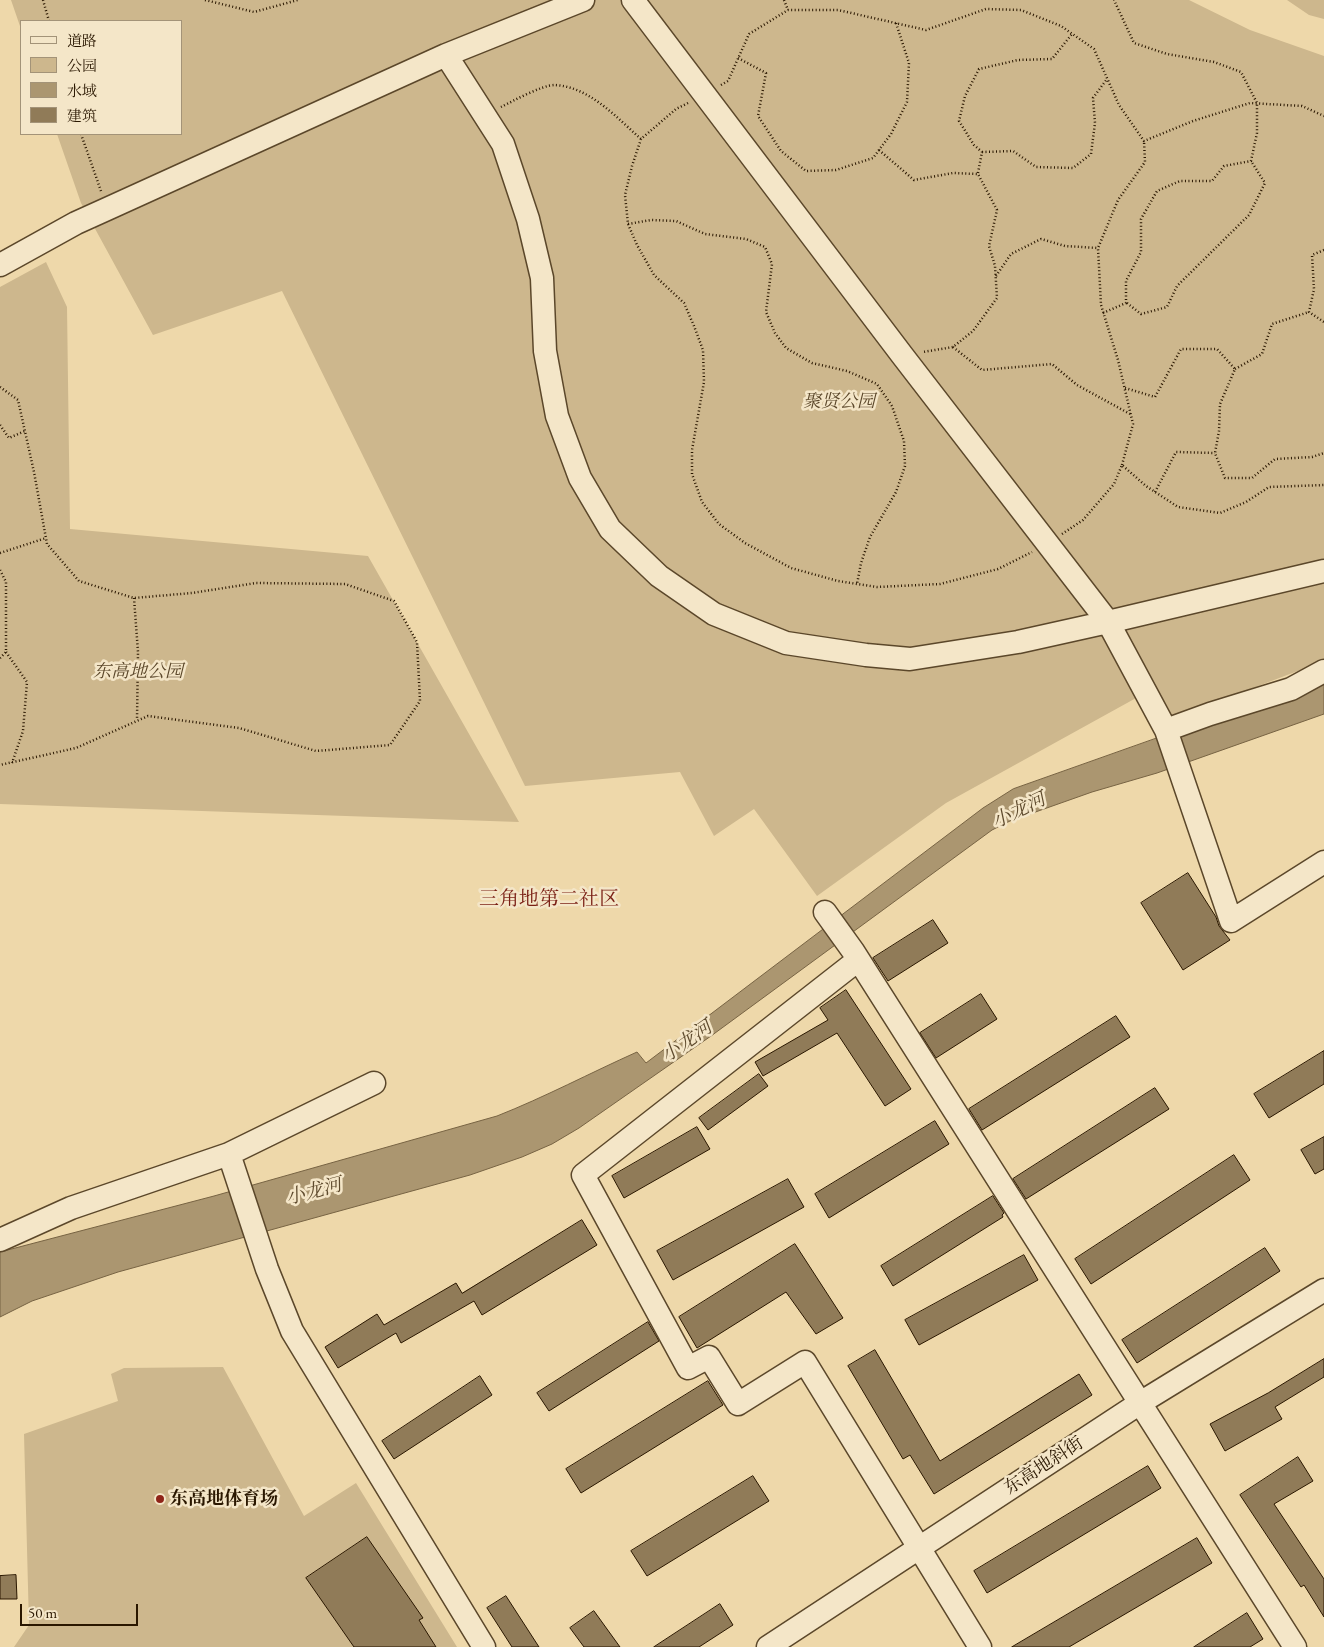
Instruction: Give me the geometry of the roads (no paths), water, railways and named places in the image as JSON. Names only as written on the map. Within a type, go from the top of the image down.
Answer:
[{"type":"street","points":[[0,265],[76,223],[446,55],[583,0]]},
{"type":"street","points":[[633,0],[902,355],[1108,622],[1166,730],[1232,920],[1324,862]]},
{"type":"street","points":[[446,55],[503,144],[528,219],[542,278],[545,351],[558,416],[580,478],[610,529],[659,576],[714,614],[786,643],[866,656],[910,659],[1018,642],[1324,571]]},
{"type":"street","points":[[1166,730],[1291,688],[1324,671]]},
{"type":"street","points":[[825,912],[855,956],[1295,1647]]},
{"type":"street","points":[[855,956],[582,1175],[688,1368],[709,1357],[738,1404],[805,1362],[980,1647]]},
{"type":"street","points":[[0,1240],[71,1208],[232,1162],[374,1083]]},
{"type":"street","points":[[232,1162],[267,1268],[292,1332],[484,1647]]},
{"type":"street","name":"东高地斜街","points":[[768,1647],[1140,1403],[1324,1290]]},
{"type":"water","name":"小龙河","points":[[1324,679],[1324,714],[1157,773],[1092,792],[1010,821],[992,830],[711,1036],[579,1128],[552,1144],[522,1157],[470,1175],[118,1272],[32,1301],[0,1317],[0,1252],[214,1196],[497,1116],[637,1052],[646,1063],[983,808],[1013,789]]},
{"type":"place","name":"东高地体育场","points":[[160,1499]]},
{"type":"district","name":"三角地第二社区","points":[[549,900]]},
{"type":"park label","name":"聚贤公园","points":[[839,402]]},
{"type":"park label","name":"东高地公园","points":[[138,672]]}]
